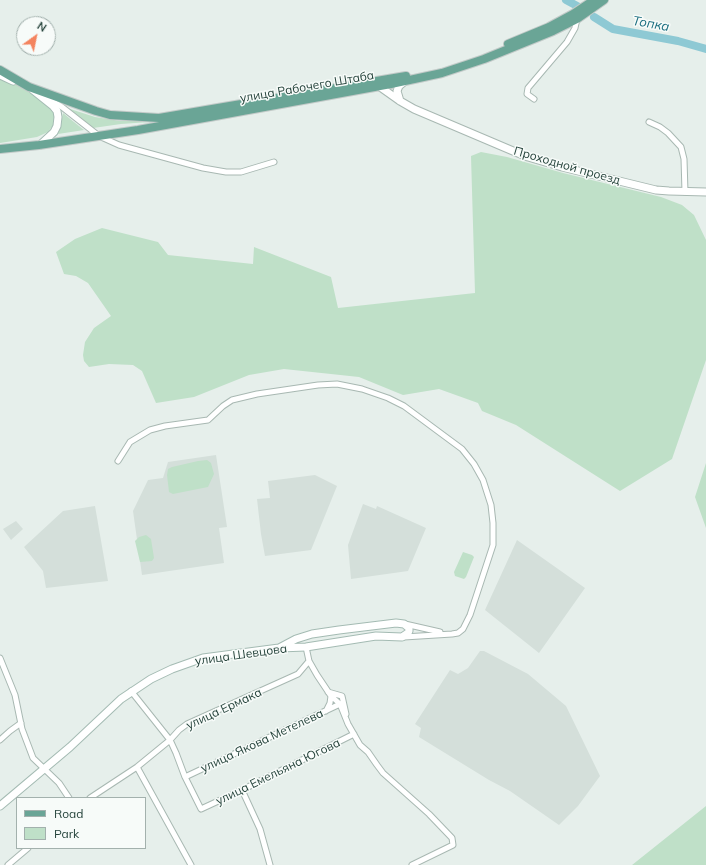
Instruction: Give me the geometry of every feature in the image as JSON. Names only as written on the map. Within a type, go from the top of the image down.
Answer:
[{"type":"main road","name":"улица Рабочего Штаба","points":[[0,75],[29,87],[110,115],[159,118],[386,79],[438,68],[481,54],[549,27],[573,14],[594,0]]},
{"type":"main road","name":"улица Рабочего Штаба","points":[[1,150],[99,136],[379,86],[442,73],[484,59],[552,31],[604,0]]},
{"type":"main road","points":[[0,70],[29,87],[54,106],[58,117],[57,126],[54,132],[40,145]]},
{"type":"main road","points":[[379,86],[381,82],[386,79]]},
{"type":"main road","name":"Проходной проезд","points":[[372,81],[400,101],[513,151],[555,165],[625,184],[656,190],[706,192]]},
{"type":"main road","points":[[400,101],[398,91],[399,86],[405,81]]},
{"type":"main road","points":[[279,648],[296,639],[312,634],[396,624],[404,624],[409,628],[408,633],[402,637]]},
{"type":"main road","name":"улица Шевцова","points":[[0,806],[42,769],[70,747],[131,691],[151,679],[190,662],[203,658],[376,636],[402,637]]},
{"type":"street","points":[[534,99],[527,94],[528,88],[567,42],[575,28],[576,18]]},
{"type":"street","points":[[29,87],[62,108],[99,136],[119,146],[203,168],[226,172],[241,172],[274,162]]},
{"type":"street","points":[[649,122],[668,133],[680,147],[684,159],[685,192]]},
{"type":"street","name":"улица Шевцова","points":[[118,461],[130,442],[150,430],[165,426],[208,420],[222,406],[232,400],[257,394],[318,385],[338,384],[362,389],[404,406],[462,449],[474,464],[483,480],[491,505],[493,545],[470,615],[463,629],[458,633],[402,637]]},
{"type":"street","points":[[404,624],[444,634]]},
{"type":"street","points":[[306,646],[309,661],[330,694],[340,704],[348,724],[360,745],[368,752],[384,773],[452,838],[453,845],[412,865]]},
{"type":"street","points":[[0,658],[15,695],[21,723],[33,758],[42,769],[59,784],[68,797]]},
{"type":"street","name":"улица Ермака","points":[[92,797],[137,767],[187,724],[298,674],[309,661]]},
{"type":"street","points":[[131,691],[170,740],[185,777]]},
{"type":"street","points":[[326,711],[330,702],[330,694]]},
{"type":"street","points":[[330,694],[342,696],[348,724]]},
{"type":"street","name":"улица Якова Метелева","points":[[185,777],[340,704]]},
{"type":"street","points":[[0,740],[10,730],[21,723]]},
{"type":"street","name":"улица Емельяна Югова","points":[[185,777],[201,809],[354,734]]},
{"type":"street","points":[[137,767],[191,865]]},
{"type":"street","points":[[242,790],[260,829],[270,865]]},
{"type":"street","points":[[8,865],[27,849]]},
{"type":"shaded area","points":[[216,455],[227,527],[219,528],[224,563],[142,575],[133,511],[148,480],[163,478],[168,462]]},
{"type":"shaded area","points":[[315,475],[337,486],[311,550],[265,556],[257,499],[270,498],[268,481]]},
{"type":"shaded area","points":[[363,504],[376,509],[377,506],[426,528],[408,571],[351,579],[348,545]]},
{"type":"shaded area","points":[[95,506],[108,581],[46,588],[43,571],[24,547],[63,511]]},
{"type":"shaded area","points":[[16,521],[23,529],[11,540],[3,529]]},
{"type":"shaded area","points":[[517,540],[585,588],[539,653],[485,610]]},
{"type":"shaded area","points":[[480,651],[484,651],[528,674],[566,706],[600,776],[578,806],[559,825],[510,791],[489,780],[419,737],[421,728],[415,724],[450,670],[458,674],[468,668]]},
{"type":"green space","points":[[0,77],[35,94],[56,113],[54,124],[48,132],[37,137],[0,143]]},
{"type":"green space","points":[[67,108],[95,117],[120,121],[178,120],[121,124],[93,128]]},
{"type":"green space","points":[[63,113],[84,130],[58,134]]},
{"type":"green space","points":[[481,152],[507,157],[563,173],[661,197],[682,205],[694,215],[706,240],[706,360],[672,459],[620,491],[516,425],[482,411],[478,403],[439,389],[403,395],[359,377],[284,369],[249,375],[194,397],[156,403],[142,371],[133,365],[109,364],[89,367],[84,361],[83,355],[85,342],[94,328],[111,316],[88,283],[76,276],[64,274],[56,252],[75,239],[102,228],[158,242],[168,255],[253,264],[254,247],[331,277],[338,308],[475,293],[471,156]]},
{"type":"green space","points":[[207,460],[211,463],[214,474],[208,487],[173,494],[169,492],[167,475],[168,469]]},
{"type":"green space","points":[[706,463],[706,528],[695,497]]},
{"type":"green space","points":[[146,535],[151,539],[154,558],[152,561],[140,562],[135,541],[139,537]]},
{"type":"green space","points":[[463,552],[474,557],[464,579],[455,576],[454,572]]},
{"type":"green space","points":[[706,806],[706,865],[632,865]]},
{"type":"waterway","name":"Топка","points":[[566,0],[579,7]]},
{"type":"waterway","name":"Топка","points":[[594,17],[613,29],[678,41],[706,49]]}]
